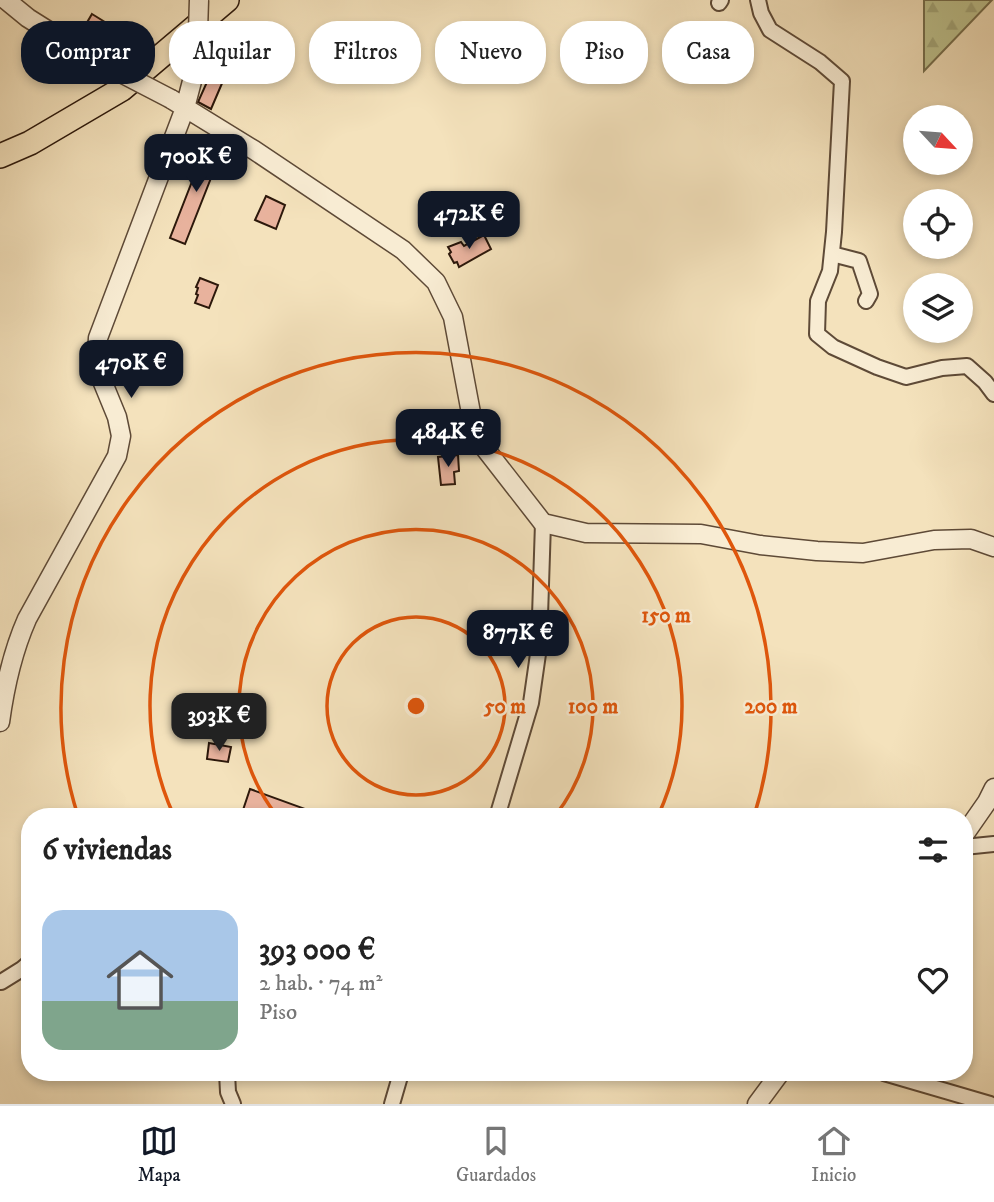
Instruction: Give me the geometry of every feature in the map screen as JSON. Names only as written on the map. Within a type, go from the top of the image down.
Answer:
[{"type":"highway","points":[[0,156],[30,143],[122,89],[228,0]]},
{"type":"street","points":[[0,722],[6,678],[15,646],[27,619],[117,456],[121,436],[117,417],[101,378],[97,356],[98,338],[178,103],[197,62],[199,0]]},
{"type":"street","points":[[758,0],[770,30],[820,62],[842,81],[832,254],[830,271],[818,301],[817,334],[833,347],[906,377],[942,368],[967,366],[994,394]]},
{"type":"street","points":[[5,4],[90,57],[178,103],[254,150],[403,250],[436,282],[453,317],[471,413],[480,442],[543,523],[586,533],[701,534],[760,545],[817,551],[863,553],[934,540],[959,539],[971,539],[994,547]]},
{"type":"street","points":[[832,254],[859,261],[870,294],[866,301]]},
{"type":"street","points":[[500,808],[531,703],[539,646],[543,523]]},
{"type":"street","points":[[973,824],[992,801]]},
{"type":"street","points":[[973,846],[994,844]]},
{"type":"street","points":[[1,982],[21,971]]},
{"type":"street","points":[[227,1081],[233,1104]]},
{"type":"street","points":[[392,1104],[399,1081]]},
{"type":"street","points":[[757,1104],[774,1081]]},
{"type":"street","points":[[911,1081],[990,1104]]},
{"type":"green space","points":[[924,0],[992,0],[924,71]]},
{"type":"building","points":[[92,14],[103,21],[88,21]]},
{"type":"building","points":[[206,84],[222,84],[211,109],[198,102]]},
{"type":"building","points":[[207,143],[222,150],[185,244],[170,238]]},
{"type":"building","points":[[266,196],[285,205],[276,229],[255,220]]},
{"type":"building","points":[[484,235],[491,249],[459,267],[457,262],[454,263],[448,247],[461,242],[464,246]]},
{"type":"building","points":[[200,278],[218,285],[209,308],[195,303],[198,295],[196,287]]},
{"type":"building","points":[[458,455],[459,471],[454,472],[455,484],[441,485],[438,457]]},
{"type":"building","points":[[209,743],[231,747],[228,762],[207,759]]},
{"type":"building","points":[[250,789],[302,808],[244,808]]}]
